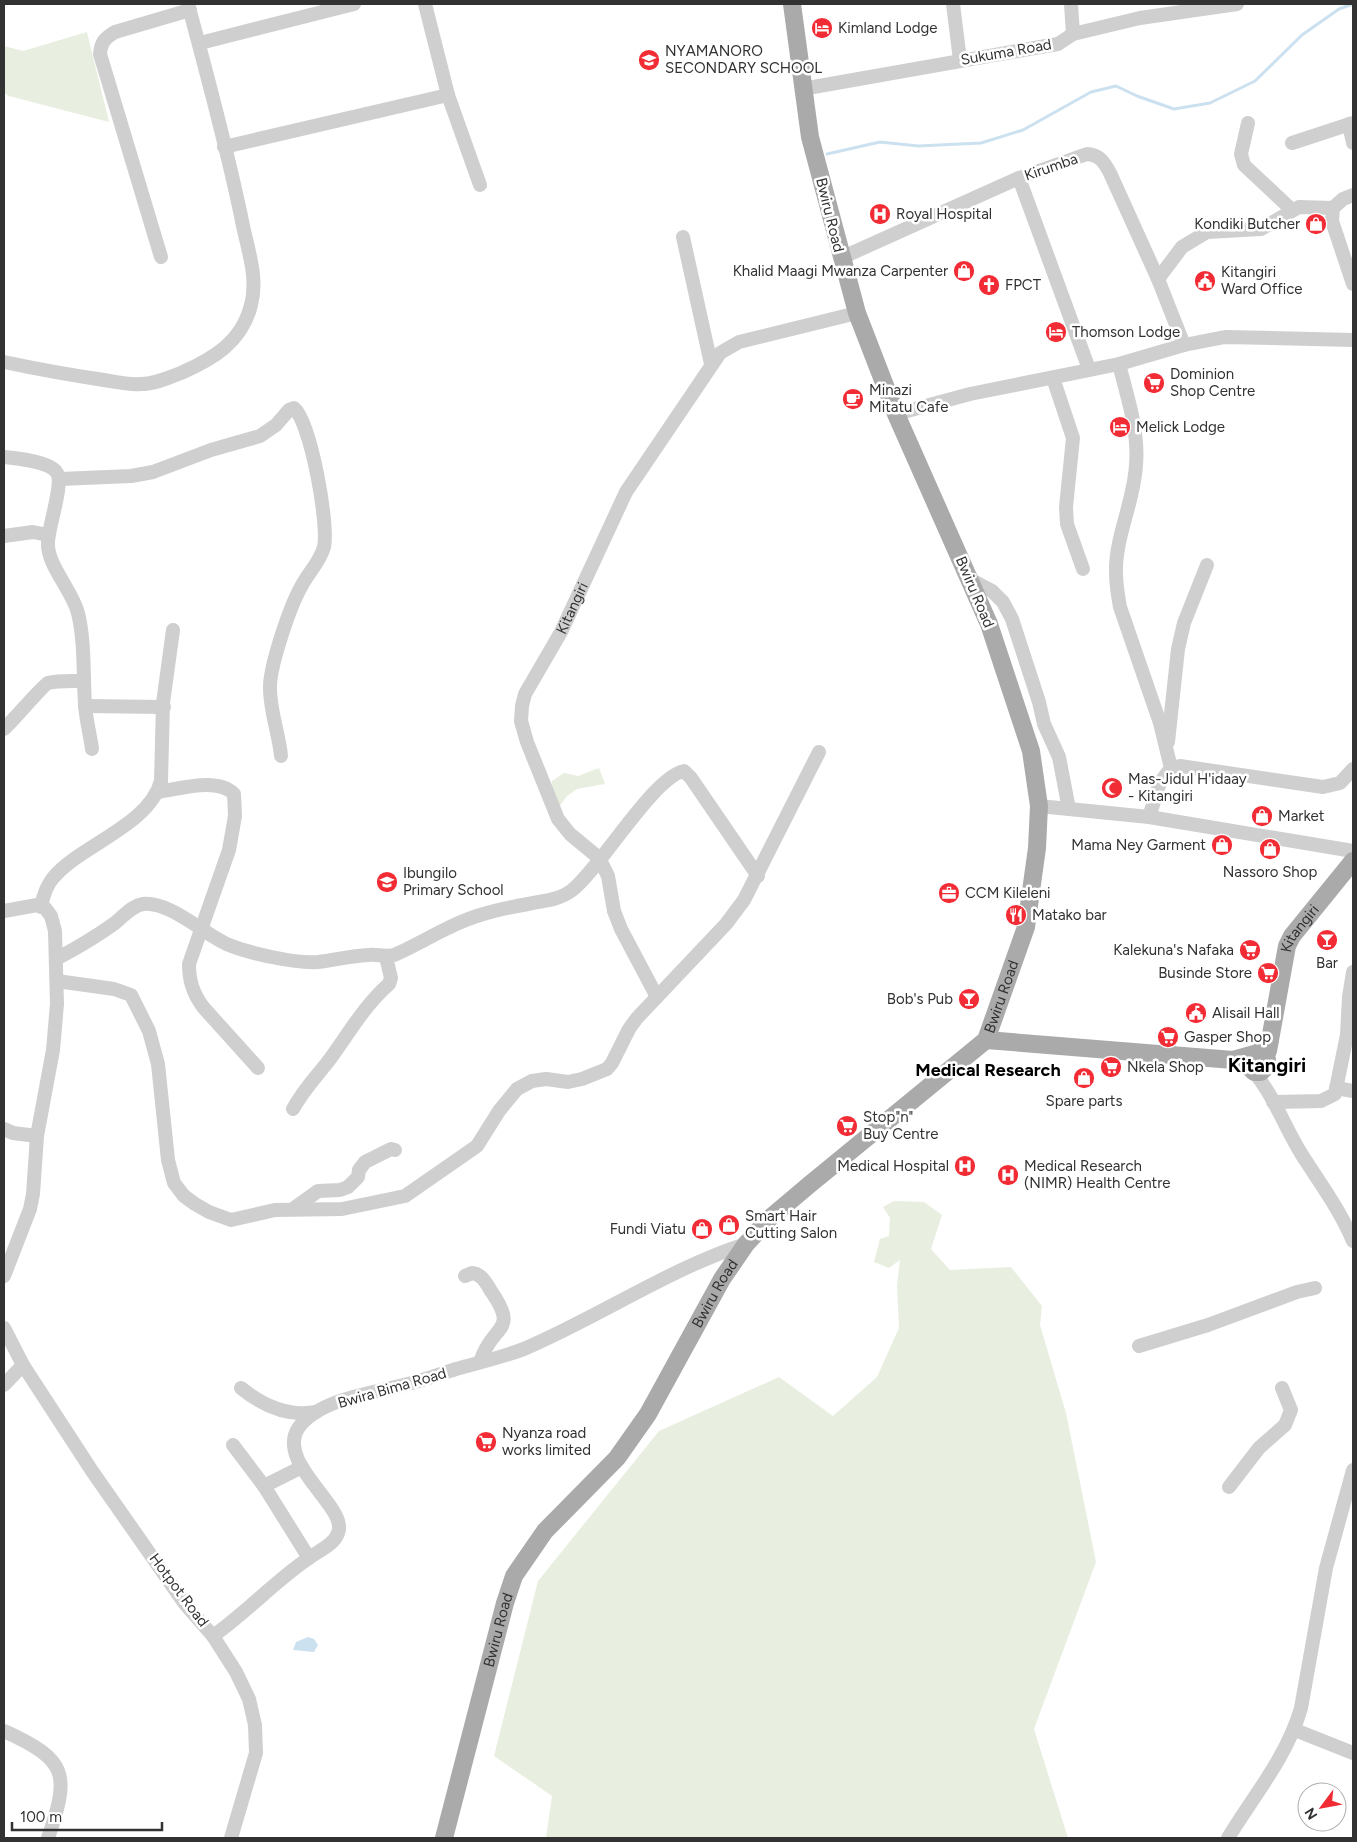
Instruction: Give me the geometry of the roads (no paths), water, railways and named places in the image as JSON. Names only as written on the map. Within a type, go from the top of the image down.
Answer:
[{"type":"main road","name":"Bwiru Road","points":[[444,1838],[514,1576],[545,1532],[616,1458],[648,1414],[722,1279],[746,1244],[770,1218],[802,1190],[906,1103],[986,1040],[1026,927],[1037,848],[1039,806],[1031,750],[1007,676],[971,580],[896,414],[857,313],[810,136],[802,89],[792,4]]},
{"type":"main road","name":"Kitangiri","points":[[1255,1065],[1270,1040],[1287,946],[1292,936],[1353,861]]},
{"type":"main road","points":[[986,1040],[1255,1065]]},
{"type":"street","points":[[200,43],[354,4]]},
{"type":"street","points":[[425,4],[448,95],[480,185]]},
{"type":"street","points":[[952,4],[960,60]]},
{"type":"street","points":[[1071,4],[1073,34]]},
{"type":"street","name":"Sukuma Road","points":[[802,89],[1058,44],[1073,34],[1181,9],[1237,4]]},
{"type":"street","points":[[4,362],[49,372],[140,385],[170,377],[221,353],[247,319],[254,291],[249,250],[200,43],[189,7],[115,32],[106,37],[101,45],[100,54],[161,257]]},
{"type":"street","points":[[224,147],[448,95]]},
{"type":"street","points":[[1248,124],[1241,154],[1244,165],[1292,210]]},
{"type":"street","points":[[1292,143],[1351,124],[1353,143]]},
{"type":"street","name":"Kirumba","points":[[841,258],[1019,178],[1087,154],[1095,155],[1102,159],[1158,278],[1184,345]]},
{"type":"street","points":[[1019,178],[1089,369]]},
{"type":"street","points":[[1353,195],[1343,199],[1333,208],[1332,221],[1353,284]]},
{"type":"street","points":[[1158,278],[1172,257],[1195,238],[1207,232],[1223,229],[1260,229],[1292,210],[1313,206],[1333,208]]},
{"type":"street","points":[[683,236],[711,364]]},
{"type":"street","name":"Kitangiri","points":[[657,997],[621,929],[614,911],[608,876],[599,858],[570,834],[558,819],[527,742],[521,721],[525,694],[565,624],[613,514],[720,353],[739,342],[857,313]]},
{"type":"street","points":[[896,414],[970,394],[1119,364],[1184,345],[1225,337],[1353,340]]},
{"type":"street","points":[[1119,364],[1134,428],[1136,464],[1132,497],[1119,547],[1116,573],[1117,592],[1120,608],[1160,722],[1171,768]]},
{"type":"street","points":[[1053,378],[1073,438],[1066,506],[1067,524],[1083,568]]},
{"type":"street","points":[[60,480],[131,476],[153,472],[211,450],[260,436],[276,425],[289,410],[294,408],[297,411],[306,428],[313,450],[325,536],[320,558],[292,603],[270,684],[280,756]]},
{"type":"street","points":[[4,457],[48,465],[57,471],[60,480],[47,544],[51,559],[77,612],[82,637],[85,706],[92,749]]},
{"type":"street","points":[[4,536],[33,532],[48,535]]},
{"type":"street","points":[[1166,750],[1173,682],[1180,640],[1184,623],[1207,565]]},
{"type":"street","points":[[971,580],[992,591],[1004,602],[1012,618],[1039,702],[1044,724],[1059,757],[1069,809]]},
{"type":"street","points":[[41,907],[44,893],[52,879],[144,809],[158,792],[161,781],[164,707],[173,630]]},
{"type":"street","points":[[4,729],[27,706],[42,686],[59,682],[84,681]]},
{"type":"street","points":[[85,706],[164,707]]},
{"type":"street","points":[[57,981],[126,992],[135,1001],[149,1031],[158,1064],[171,1174],[177,1189],[184,1196],[209,1212],[230,1220],[275,1210],[342,1208],[390,1201],[405,1196],[477,1146],[499,1111],[517,1089],[532,1082],[546,1079],[568,1082],[607,1069],[612,1064],[629,1029],[726,924],[744,900],[758,876],[819,752]]},
{"type":"street","points":[[1149,817],[1160,783],[1171,768],[1180,766],[1322,787],[1340,783],[1353,769]]},
{"type":"street","points":[[56,959],[90,939],[138,906],[154,905],[187,919],[229,945],[279,958],[316,962],[368,954],[386,957],[415,946],[448,928],[476,916],[557,898],[571,891],[642,806],[673,775],[684,771],[692,778],[758,876]]},
{"type":"street","points":[[158,792],[216,785],[228,788],[234,794],[235,816],[229,850],[189,964],[190,980],[195,996],[258,1068]]},
{"type":"street","points":[[1039,806],[1149,817],[1353,851]]},
{"type":"street","points":[[4,911],[29,905],[41,907],[51,916],[54,923],[57,981],[53,1050],[37,1136],[33,1194],[30,1209],[4,1276]]},
{"type":"street","points":[[294,1108],[302,1092],[331,1058],[361,1014],[391,982],[386,957]]},
{"type":"street","points":[[1273,1102],[1321,1101],[1332,1097],[1336,1088],[1347,1034],[1349,997],[1353,972]]},
{"type":"street","points":[[1255,1065],[1273,1102],[1353,1241]]},
{"type":"street","points":[[1336,1088],[1353,1091]]},
{"type":"street","points":[[4,1129],[13,1133],[37,1136]]},
{"type":"street","points":[[293,1208],[318,1191],[340,1190],[348,1186],[358,1176],[364,1162],[391,1149],[395,1150]]},
{"type":"street","name":"Bwira Bima Road","points":[[213,1636],[335,1538],[340,1525],[302,1467],[295,1450],[296,1436],[299,1428],[316,1412],[349,1398],[409,1384],[524,1349],[704,1260],[746,1244]]},
{"type":"street","points":[[465,1276],[472,1273],[480,1276],[503,1308],[505,1316],[505,1322],[486,1344],[480,1362]]},
{"type":"street","points":[[1139,1346],[1208,1325],[1297,1292],[1315,1288]]},
{"type":"street","name":"Hotpot Road","points":[[4,1328],[23,1365],[92,1471],[185,1604],[213,1636],[236,1672],[249,1699],[255,1725],[256,1753],[231,1838]]},
{"type":"street","points":[[4,1385],[23,1365]]},
{"type":"street","points":[[241,1388],[265,1404],[290,1414],[316,1412]]},
{"type":"street","points":[[1229,1487],[1259,1448],[1285,1425],[1291,1410],[1282,1388]]},
{"type":"street","points":[[234,1445],[264,1486],[309,1558]]},
{"type":"street","points":[[264,1486],[302,1467]]},
{"type":"street","points":[[1228,1838],[1281,1758],[1295,1730],[1302,1708],[1326,1568],[1353,1470]]},
{"type":"street","points":[[1295,1730],[1353,1753]]},
{"type":"street","points":[[4,1731],[43,1752],[54,1762],[59,1772],[62,1792],[48,1838]]},
{"type":"water","points":[[308,1637],[314,1639],[318,1645],[314,1652],[293,1650],[296,1642]]},
{"type":"waterway","points":[[827,154],[880,142],[918,146],[981,143],[1023,130],[1091,92],[1116,86],[1137,96],[1174,109],[1210,103],[1255,81],[1302,35],[1339,9],[1353,4]]},
{"type":"place","name":"Kimland Lodge","points":[[822,28]]},
{"type":"place","name":"NYAMANORO SECONDARY SCHOOL","points":[[649,60]]},
{"type":"place","name":"Royal Hospital","points":[[880,214]]},
{"type":"place","name":"Kondiki Butcher","points":[[1316,224]]},
{"type":"place","name":"Khalid Maagi Mwanza Carpenter","points":[[964,271]]},
{"type":"place","name":"Kitangiri Ward Office","points":[[1205,281]]},
{"type":"place","name":"FPCT","points":[[989,285]]},
{"type":"place","name":"Thomson Lodge","points":[[1056,332]]},
{"type":"place","name":"Dominion Shop Centre","points":[[1154,383]]},
{"type":"place","name":"Minazi Mitatu Cafe","points":[[853,399]]},
{"type":"place","name":"Melick Lodge","points":[[1120,427]]},
{"type":"place","name":"Mas-Jidul H'idaay - Kitangiri","points":[[1112,788]]},
{"type":"place","name":"Market","points":[[1262,816]]},
{"type":"place","name":"Mama Ney Garment","points":[[1222,845]]},
{"type":"place","name":"Nassoro Shop","points":[[1270,849]]},
{"type":"place","name":"Ibungilo Primary School","points":[[387,882]]},
{"type":"place","name":"CCM Kileleni","points":[[949,893]]},
{"type":"place","name":"Matako bar","points":[[1016,915]]},
{"type":"place","name":"Bar","points":[[1327,940]]},
{"type":"place","name":"Kalekuna's Nafaka","points":[[1250,950]]},
{"type":"place","name":"Businde Store","points":[[1268,973]]},
{"type":"place","name":"Bob's Pub","points":[[969,999]]},
{"type":"place","name":"Alisail Hall","points":[[1196,1013]]},
{"type":"place","name":"Gasper Shop","points":[[1168,1037]]},
{"type":"place","name":"Nkela Shop","points":[[1111,1067]]},
{"type":"place","name":"Spare parts","points":[[1084,1078]]},
{"type":"place","name":"Stop\"n\" Buy Centre","points":[[847,1126]]},
{"type":"place","name":"Medical Hospital","points":[[965,1166]]},
{"type":"place","name":"Medical Research (NIMR) Health Centre","points":[[1008,1175]]},
{"type":"place","name":"Smart Hair Cutting Salon","points":[[729,1225]]},
{"type":"place","name":"Fundi Viatu","points":[[702,1229]]},
{"type":"place","name":"Nyanza road works limited","points":[[486,1442]]},
{"type":"district","name":"Kitangiri","points":[[1267,1065]]},
{"type":"district","name":"Medical Research","points":[[988,1070]]}]
